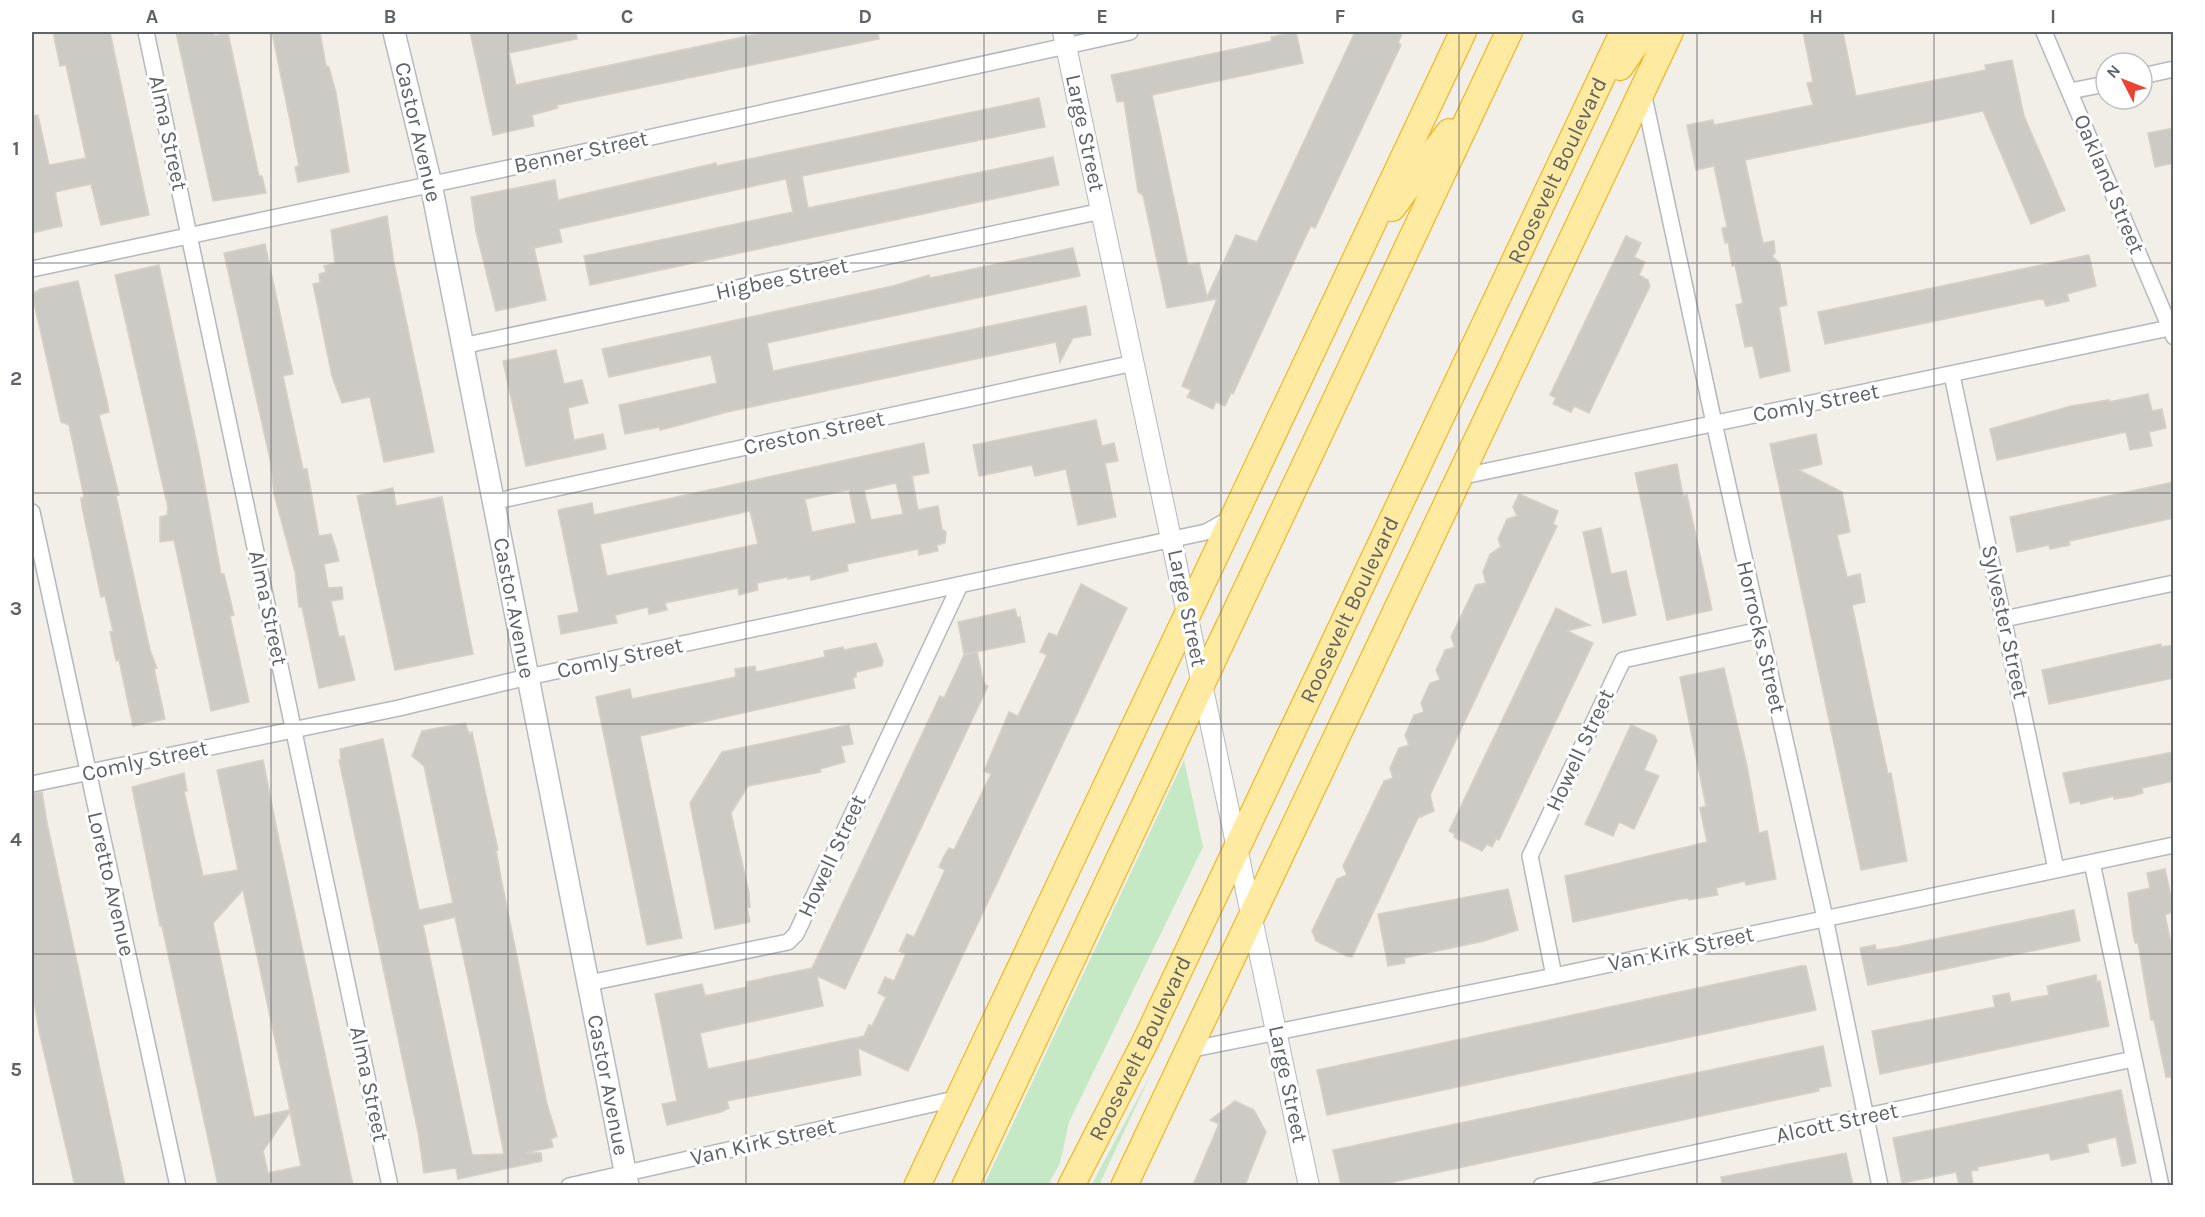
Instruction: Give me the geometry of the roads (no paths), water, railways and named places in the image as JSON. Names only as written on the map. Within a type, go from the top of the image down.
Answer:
[{"type":"highway","points":[[917,1185],[1463,32]]},
{"type":"highway","points":[[965,1185],[1509,32]]},
{"type":"highway","name":"Roosevelt Boulevard","points":[[1071,1185],[1147,1038],[1623,32]]},
{"type":"highway","points":[[1573,136],[1644,32]]},
{"type":"highway","name":"Roosevelt Boulevard","points":[[1124,1185],[1670,32]]},
{"type":"highway","points":[[1359,252],[1483,86]]},
{"type":"main road","name":"Castor Avenue","points":[[394,32],[431,184],[627,1179]]},
{"type":"street","name":"Alma Street","points":[[146,32],[390,1185]]},
{"type":"street","name":"Benner Street","points":[[32,269],[431,184],[1065,38],[1131,32]]},
{"type":"street","name":"Oakland Street","points":[[2044,32],[2172,330]]},
{"type":"street","name":"Large Street","points":[[1065,38],[1310,1185]]},
{"type":"street","points":[[2154,73],[2174,69]]},
{"type":"street","points":[[2070,91],[2094,86]]},
{"type":"street","name":"Horrocks Street","points":[[1642,89],[1825,918],[1880,1185]]},
{"type":"street","name":"Higbee Street","points":[[462,346],[1102,211]]},
{"type":"street","name":"Comly Street","points":[[1459,477],[2172,330]]},
{"type":"street","name":"Creston Street","points":[[492,502],[1134,363]]},
{"type":"street","name":"Sylvester Street","points":[[1952,375],[2056,869]]},
{"type":"street","name":"Loretto Avenue","points":[[32,512],[178,1185]]},
{"type":"street","name":"Comly Street","points":[[32,784],[294,730],[528,677],[1173,540],[1216,528],[1235,513]]},
{"type":"street","points":[[2004,620],[2174,583]]},
{"type":"street","name":"Howell Street","points":[[589,984],[788,942],[796,934],[960,585]]},
{"type":"street","name":"Howell Street","points":[[1554,976],[1530,856],[1623,660],[1760,630]]},
{"type":"street","name":"Van Kirk Street","points":[[1188,1050],[1554,976],[2174,845]]},
{"type":"street","points":[[2092,862],[2161,1185]]},
{"type":"street","name":"Alcott Street","points":[[1541,1185],[2133,1059]]},
{"type":"street","name":"Van Kirk Street","points":[[568,1185],[627,1179],[958,1098]]}]
